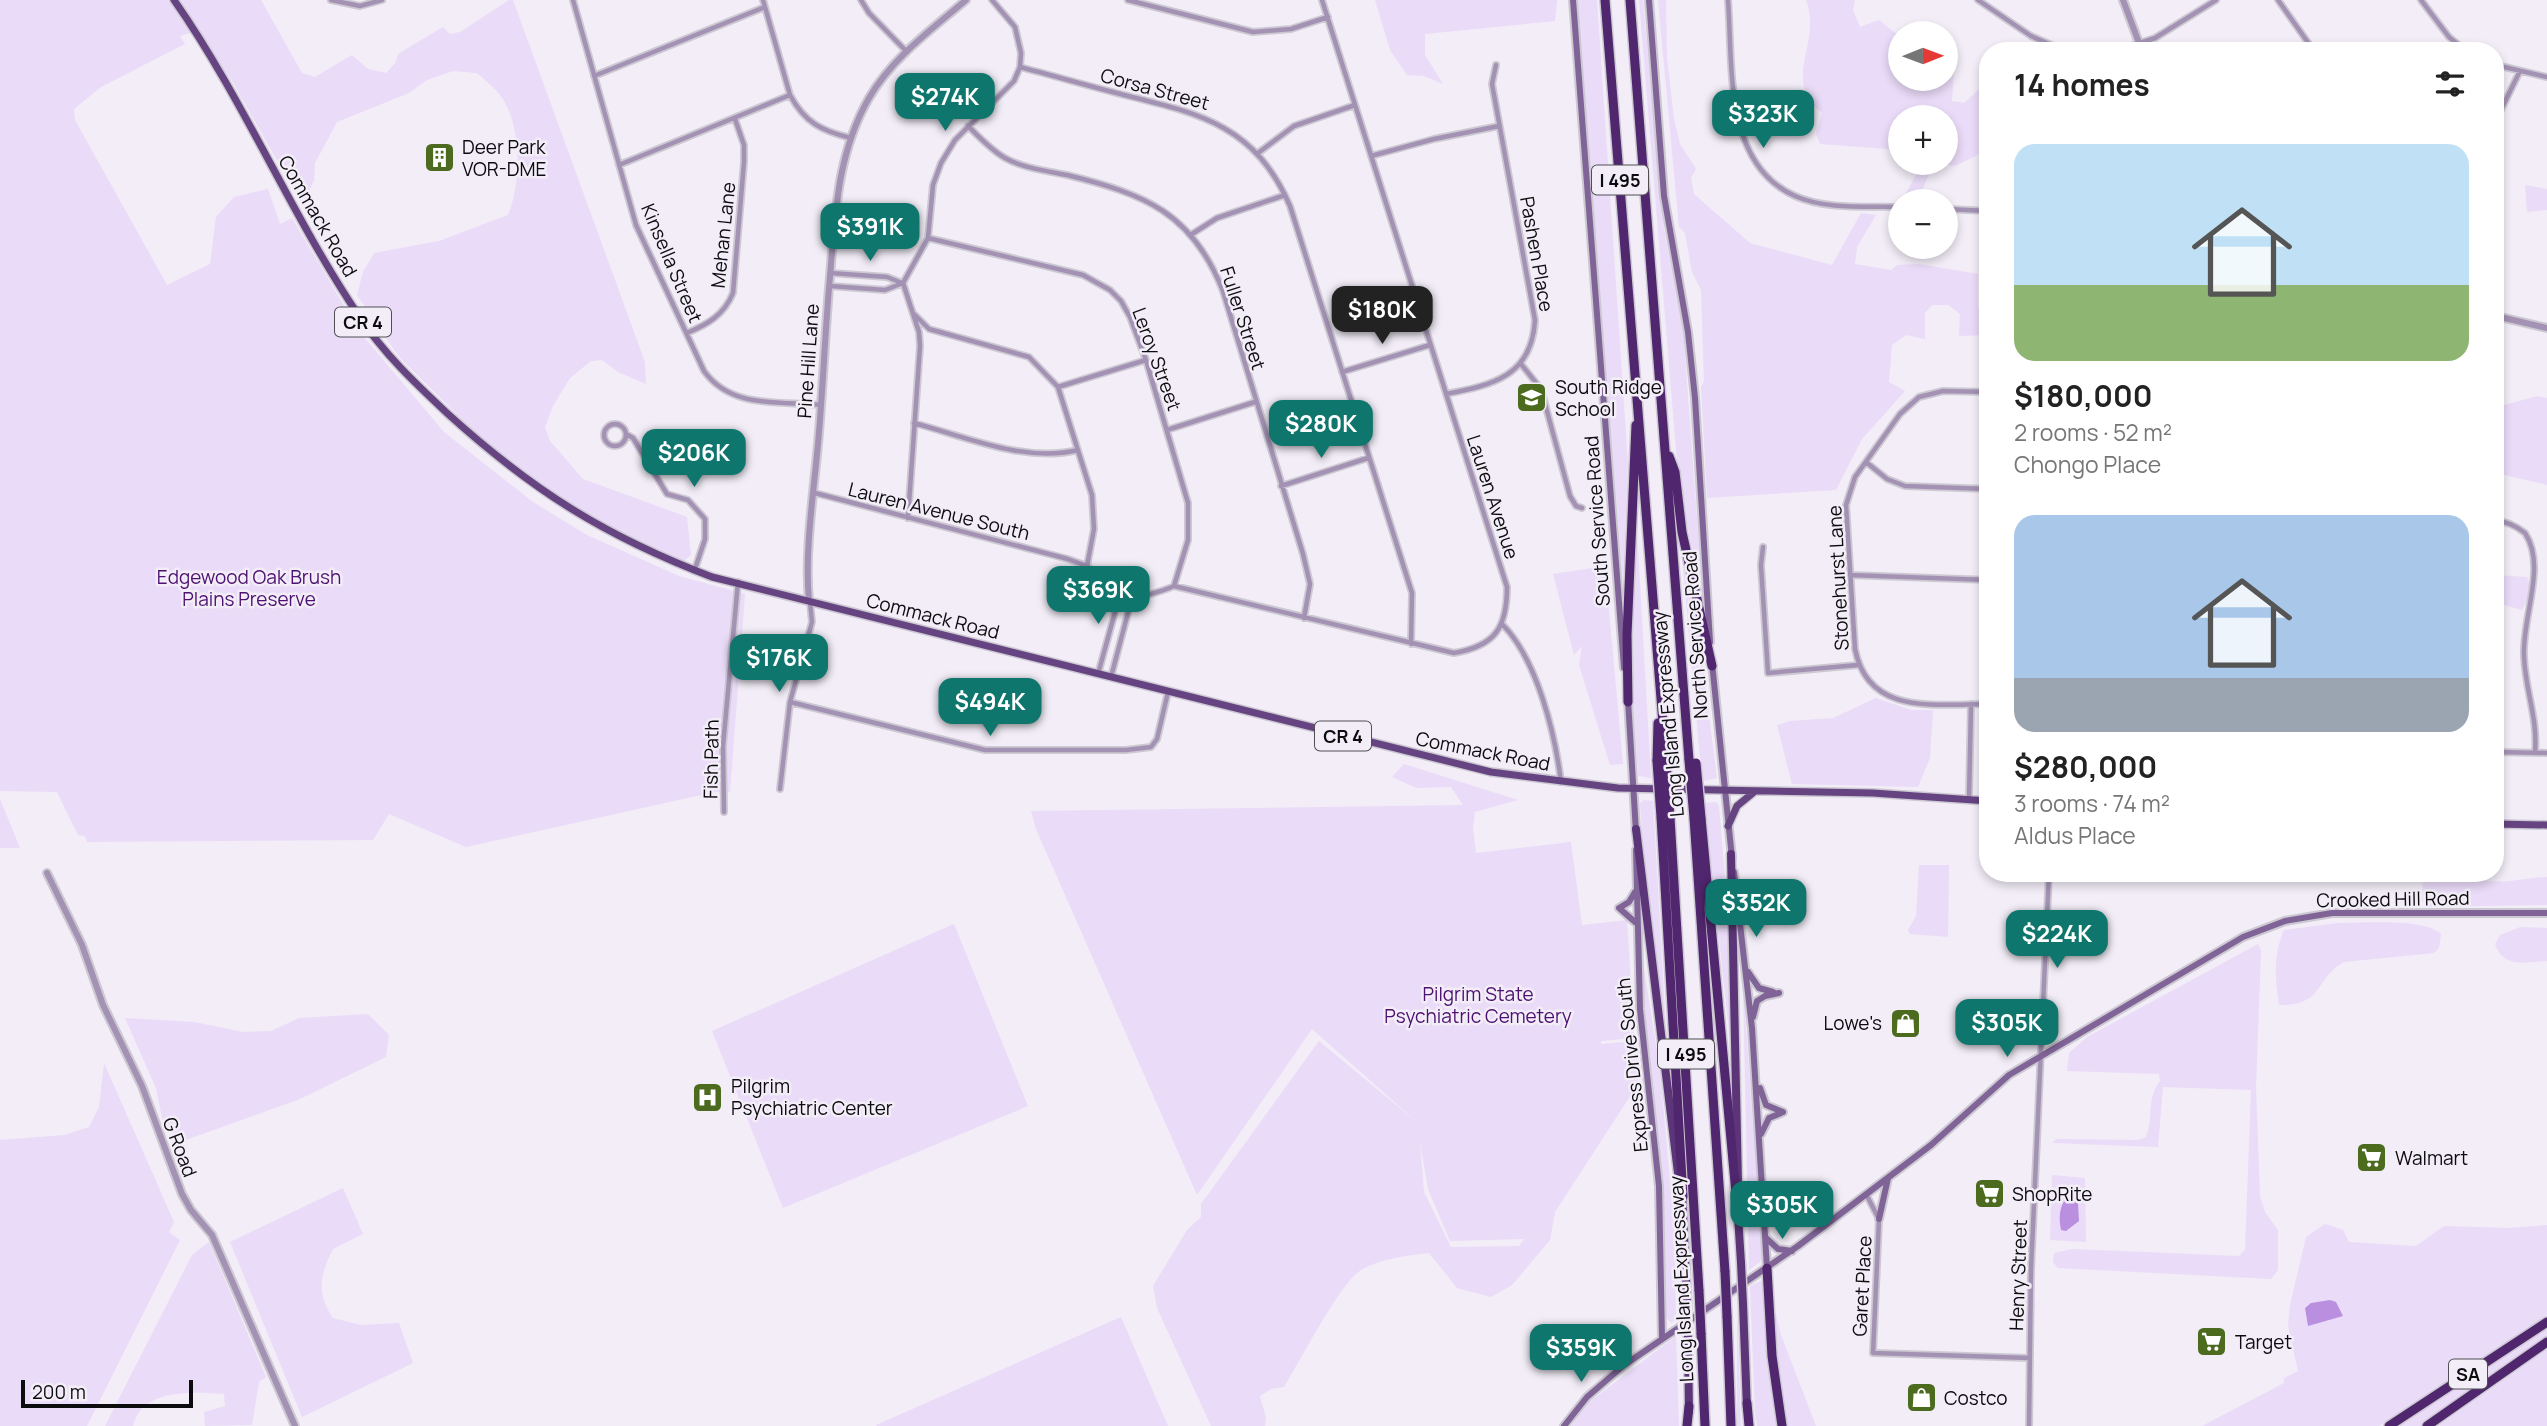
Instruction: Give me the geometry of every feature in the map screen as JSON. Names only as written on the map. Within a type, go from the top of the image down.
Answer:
[{"type":"highway","name":"Long Island Expressway","points":[[1605,0],[1660,687],[1665,818],[1706,1426]]},
{"type":"highway","name":"Long Island Expressway","points":[[1630,0],[1683,686],[1698,818],[1725,1272],[1731,1426]]},
{"type":"highway","points":[[1628,702],[1627,635],[1638,396]]},
{"type":"highway","points":[[1665,441],[1675,471],[1682,532],[1712,666]]},
{"type":"highway","points":[[1665,818],[1687,1301],[1688,1426]]},
{"type":"highway","points":[[1698,818],[1737,1204],[1748,1426]]},
{"type":"highway","points":[[1636,830],[1674,1145],[1683,1197]]},
{"type":"highway","points":[[1731,854],[1740,1148],[1737,1204]]},
{"type":"highway","points":[[1767,1268],[1772,1348],[1782,1426]]},
{"type":"highway","name":"SA","points":[[2389,1426],[2547,1322]]},
{"type":"highway","name":"SA","points":[[2429,1425],[2547,1342]]},
{"type":"main road","name":"Commack Road","points":[[174,0],[212,60],[336,281],[389,355],[492,454],[548,496],[588,522],[694,570],[1491,772],[1634,789],[1873,793],[1979,801]]},
{"type":"main road","name":"South Service Road","points":[[1573,0],[1634,789]]},
{"type":"main road","name":"North Service Road","points":[[1649,0],[1664,196],[1688,332],[1695,398],[1712,666],[1752,1028],[1767,1268]]},
{"type":"main road","name":"Express Drive South","points":[[1634,789],[1640,1009],[1659,1186],[1662,1338]]},
{"type":"main road","points":[[1728,826],[1737,806],[1754,792]]},
{"type":"main road","points":[[2504,824],[2547,825]]},
{"type":"main road","points":[[1636,890],[1630,900],[1619,908],[1636,924]]},
{"type":"main road","name":"Crooked Hill Road","points":[[1564,1426],[1602,1383],[1662,1338],[1791,1251],[1888,1178],[1939,1138],[1991,1088],[2041,1054],[2234,941],[2276,923],[2341,913],[2547,913]]},
{"type":"main road","points":[[1746,967],[1757,987],[1779,993],[1757,1001],[1752,1028]]},
{"type":"main road","points":[[1755,1069],[1765,1102],[1783,1112],[1767,1120],[1760,1139]]},
{"type":"main road","points":[[1879,1219],[1888,1178]]},
{"type":"main road","points":[[1766,1238],[1775,1248],[1791,1251]]},
{"type":"street","points":[[331,0],[360,6],[382,0]]},
{"type":"street","name":"Kinsella Street","points":[[573,0],[636,225],[704,371],[726,394],[751,400],[821,405]]},
{"type":"street","points":[[763,0],[790,95],[811,124],[823,131],[851,138]]},
{"type":"street","points":[[861,0],[906,52]]},
{"type":"street","name":"Pine Hill Lane","points":[[809,601],[836,199],[851,138],[869,98],[906,52],[966,0]]},
{"type":"street","points":[[908,519],[920,346],[915,315],[902,289],[912,262],[928,238],[933,186],[942,163],[968,126],[1004,93],[1020,67],[1021,53],[1015,27],[992,0]]},
{"type":"street","points":[[1128,0],[1253,32],[1290,29],[1328,17]]},
{"type":"street","name":"Lauren Avenue","points":[[1322,0],[1507,587],[1503,625]]},
{"type":"street","points":[[1728,0],[1740,128],[1748,150],[1761,171],[1795,196],[1815,202],[1888,206]]},
{"type":"street","points":[[1978,0],[2031,36],[2045,42]]},
{"type":"street","points":[[2123,0],[2139,42]]},
{"type":"street","points":[[2149,42],[2216,0]]},
{"type":"street","points":[[2278,0],[2308,42]]},
{"type":"street","points":[[2421,0],[2455,42]]},
{"type":"street","points":[[594,76],[765,7]]},
{"type":"street","name":"Pashen Place","points":[[1496,65],[1492,84],[1535,320],[1534,335],[1521,364]]},
{"type":"street","name":"Corsa Street","points":[[1020,67],[1202,115],[1231,130],[1258,153],[1285,195],[1412,593],[1411,644]]},
{"type":"street","points":[[2504,67],[2547,77]]},
{"type":"street","points":[[2504,104],[2520,71]]},
{"type":"street","points":[[619,165],[790,95]]},
{"type":"street","points":[[1258,153],[1294,125],[1355,105]]},
{"type":"street","name":"Mehan Lane","points":[[687,333],[713,320],[733,293],[744,162],[744,145],[735,119]]},
{"type":"street","name":"Fuller Street","points":[[968,126],[1004,158],[1137,195],[1165,210],[1192,234],[1211,264],[1223,291],[1310,583],[1304,618]]},
{"type":"street","points":[[1371,156],[1434,139],[1499,126]]},
{"type":"street","points":[[1192,234],[1217,218],[1285,195]]},
{"type":"street","points":[[1958,210],[1979,211]]},
{"type":"street","name":"Leroy Street","points":[[928,238],[997,252],[1083,275],[1097,282],[1121,301],[1146,360],[1182,478],[1189,516],[1188,540],[1174,586]]},
{"type":"street","points":[[830,273],[887,277],[903,283]]},
{"type":"street","points":[[830,286],[885,290],[903,283]]},
{"type":"street","points":[[915,315],[929,329],[1029,357],[1058,387],[1079,450],[1094,511],[1093,547],[1087,566]]},
{"type":"street","points":[[2504,318],[2547,328]]},
{"type":"street","points":[[1342,372],[1430,345]]},
{"type":"street","points":[[1058,387],[1146,360]]},
{"type":"street","points":[[1446,394],[1490,383],[1521,364],[1541,389],[1570,496],[1576,506],[1582,508]]},
{"type":"street","name":"Stonehurst Lane","points":[[1979,392],[1943,391],[1919,397],[1900,414],[1855,477],[1846,505],[1858,665],[1866,679],[1889,698],[1905,702],[1979,704]]},
{"type":"street","points":[[1167,430],[1255,402]]},
{"type":"street","points":[[914,423],[1031,454],[1060,454],[1079,450]]},
{"type":"street","points":[[626,434],[624,441],[618,445],[608,443],[604,437],[605,430],[613,425],[620,426],[633,438],[667,494],[688,500],[705,519],[705,539],[694,570]]},
{"type":"street","points":[[1281,486],[1368,458]]},
{"type":"street","points":[[1866,462],[1887,479],[1905,486],[1979,489]]},
{"type":"street","name":"Lauren Avenue South","points":[[815,493],[1087,566],[1126,600]]},
{"type":"street","points":[[2504,523],[2513,525],[2533,541],[2542,563]]},
{"type":"street","points":[[1763,547],[1761,565],[1768,673],[1858,665]]},
{"type":"street","points":[[1850,575],[1979,580]]},
{"type":"street","name":"Fish Path","points":[[724,812],[723,746],[738,582]]},
{"type":"street","points":[[1098,674],[1117,605],[1126,600],[1155,595],[1174,586],[1454,653],[1471,650],[1485,643],[1503,625],[1517,640],[1527,659],[1558,758],[1561,782]]},
{"type":"street","points":[[2535,753],[2535,709],[2525,677],[2523,653],[2525,628],[2540,586]]},
{"type":"street","points":[[1111,677],[1129,609],[1126,600]]},
{"type":"street","points":[[780,789],[790,702],[812,622],[809,601]]},
{"type":"street","points":[[790,702],[985,750],[1126,750],[1151,747],[1157,738],[1168,692]]},
{"type":"street","points":[[1969,800],[1971,704]]},
{"type":"street","points":[[2504,751],[2547,753]]},
{"type":"street","name":"G Road","points":[[47,873],[142,1086],[182,1194],[191,1210],[212,1235],[295,1426]]},
{"type":"street","name":"Henry Street","points":[[2029,1426],[2049,882]]},
{"type":"street","name":"Garet Place","points":[[1866,1194],[1879,1219],[1873,1353],[2030,1358]]},
{"type":"green space","name":"Edgewood Oak Brush Plains Preserve","points":[[0,0],[261,0],[302,73],[315,77],[352,55],[368,69],[386,73],[396,62],[398,54],[443,27],[450,34],[460,32],[513,0],[645,362],[646,384],[618,372],[602,360],[591,361],[570,378],[553,406],[545,427],[550,441],[583,479],[687,517],[691,555],[684,561],[587,516],[491,448],[399,357],[357,295],[363,272],[374,253],[439,241],[508,215],[517,173],[514,127],[501,97],[477,73],[453,71],[427,80],[409,93],[337,122],[315,163],[314,180],[306,198],[300,201],[232,81],[197,31],[180,36],[185,44],[101,87],[74,109],[75,120],[167,285],[210,264],[216,217],[234,197],[268,189],[280,224],[292,218],[359,331],[444,432],[533,502],[587,535],[679,576],[745,594],[730,792],[715,792],[466,847],[389,814],[373,840],[87,842],[85,836],[78,835],[57,792],[0,791]]},
{"type":"green space","points":[[1375,0],[1557,0],[1555,21],[1425,34],[1425,55],[1443,84],[1424,76],[1407,75],[1390,50]]},
{"type":"green space","points":[[1576,0],[1597,0],[1628,464],[1623,582]]},
{"type":"green space","points":[[1639,0],[1643,0],[1664,229],[1683,328],[1703,600],[1679,486]]},
{"type":"green space","points":[[1658,0],[1666,0],[1667,57],[1674,119],[1680,144],[1696,169],[1691,178],[1694,194],[1750,243],[1832,265],[1861,213],[1876,215],[1857,247],[1855,264],[1891,270],[1897,265],[1919,264],[1978,274],[1979,335],[1959,336],[1960,314],[1948,305],[1932,305],[1925,313],[1925,339],[1906,335],[1892,345],[1889,382],[1905,391],[1862,439],[1836,490],[1707,498],[1701,387],[1704,381],[1701,290],[1692,272],[1685,233],[1679,227]]},
{"type":"green space","points":[[1806,0],[1855,0],[1853,10],[1860,27],[1879,20],[1888,27],[1888,91],[1953,91],[1952,101],[1964,103],[1979,89],[1979,154],[1958,165],[1958,105],[1888,105],[1888,149],[1820,144],[1816,134],[1822,113],[1810,100],[1804,87],[1803,74],[1810,31]]},
{"type":"green space","points":[[1916,175],[1929,175],[1922,189],[1908,189]]},
{"type":"green space","points":[[2525,185],[2547,189],[2547,210],[2527,212]]},
{"type":"green space","points":[[2538,396],[2547,398],[2547,485],[2504,475],[2504,405]]},
{"type":"green space","points":[[1637,531],[1651,778],[1638,776],[1630,646],[1634,536]]},
{"type":"green space","points":[[1682,558],[1699,636],[1717,778],[1702,781]]},
{"type":"green space","points":[[1605,566],[1623,764],[1610,765],[1579,665],[1582,646],[1574,655],[1553,574]]},
{"type":"green space","points":[[2504,576],[2527,577],[2532,590],[2522,610],[2504,605]]},
{"type":"green space","points":[[1876,698],[1911,710],[1933,710],[1930,758],[1918,787],[1792,784],[1777,725],[1790,721],[1833,718]]},
{"type":"green space","name":"Pilgrim State Psychiatric Cemetery","points":[[1404,764],[1518,800],[1475,812],[1473,828],[1476,853],[1571,842],[1582,925],[1627,920],[1634,1038],[1601,1041],[1601,1044],[1636,1041],[1638,1084],[1555,1212],[1550,1240],[1512,1285],[1491,1297],[1457,1288],[1429,1253],[1394,1258],[1369,1266],[1352,1278],[1342,1291],[1284,1387],[1271,1389],[1260,1396],[1266,1418],[1265,1426],[1211,1426],[1157,1308],[1153,1286],[1187,1230],[1201,1217],[1201,1204],[1319,1041],[1418,1123],[1312,1029],[1197,1195],[1036,829],[1031,811],[1463,805],[1451,787],[1416,788],[1392,777]],"holes":[[[1420,1142],[1428,1189],[1450,1241],[1524,1239],[1519,1246],[1451,1247],[1424,1192]]]},
{"type":"green space","points":[[0,799],[20,848],[0,848]]},
{"type":"green space","points":[[1644,800],[1653,801],[1667,1047],[1645,883],[1640,803]]},
{"type":"green space","points":[[1716,802],[1719,806],[1728,912],[1732,1058],[1704,803]]},
{"type":"green space","points":[[1919,865],[1949,865],[1948,937],[1910,934],[1908,930],[1916,916]]},
{"type":"green space","points":[[2547,877],[2547,905],[2427,907],[2422,900],[2423,882],[2504,882]]},
{"type":"green space","points":[[2392,922],[2422,926],[2441,934],[2439,948],[2434,953],[2344,962],[2334,968],[2312,996],[2294,1004],[2279,1005],[2276,967],[2284,930],[2338,923]]},
{"type":"green space","points":[[954,924],[1028,1106],[783,1208],[712,1031]]},
{"type":"green space","points":[[2520,927],[2547,928],[2547,961],[2510,961],[2499,952],[2495,944],[2500,935]]},
{"type":"green space","points":[[2258,944],[2261,951],[2256,1087],[2260,1196],[2265,1212],[2278,1230],[2278,1270],[2271,1279],[2058,1268],[2053,1262],[2054,1253],[2072,1249],[2239,1256],[2245,1250],[2251,1090],[2163,1087],[2158,1147],[2052,1143],[2056,1139],[2137,1140],[2146,1137],[2153,1094],[2160,1081],[2159,1074],[2067,1071],[2069,1053],[2087,1037]]},
{"type":"green space","points":[[1642,956],[1660,1070],[1674,1225],[1676,1319],[1671,1323],[1665,1316],[1663,1201],[1641,971]]},
{"type":"green space","points":[[1743,984],[1762,1257],[1760,1262],[1749,1270]]},
{"type":"green space","points":[[368,1014],[389,1035],[386,1057],[300,1099],[183,1141],[163,1123],[156,1088],[125,1018],[194,1022],[243,1032],[271,1031],[299,1018]]},
{"type":"green space","points":[[104,1063],[174,1222],[169,1232],[180,1240],[87,1426],[0,1426],[0,1140],[64,1135],[89,1127],[99,1107]]},
{"type":"green space","points":[[2052,1175],[2085,1178],[2086,1242],[2050,1240]]},
{"type":"green space","points":[[343,1188],[363,1234],[333,1249],[323,1275],[324,1301],[333,1318],[361,1325],[399,1323],[413,1363],[302,1417],[230,1242]]},
{"type":"green space","points":[[2325,1224],[2343,1230],[2349,1242],[2416,1246],[2444,1226],[2509,1228],[2547,1225],[2547,1315],[2379,1426],[2202,1426],[2284,1383],[2284,1378],[2298,1371],[2288,1326],[2290,1305],[2306,1237]]},
{"type":"green space","points":[[209,1242],[266,1377],[259,1382],[252,1425],[205,1426],[204,1412],[225,1406],[224,1394],[184,1393],[170,1395],[147,1405],[138,1414],[133,1426],[105,1426],[192,1255]]},
{"type":"green space","points":[[1763,1280],[1768,1350],[1778,1426],[1757,1426],[1755,1414],[1750,1286]]},
{"type":"green space","points":[[1772,1298],[1781,1335],[1816,1426],[1785,1426],[1776,1364]]},
{"type":"green space","points":[[1737,1299],[1741,1426],[1737,1426]]},
{"type":"green space","points":[[1121,1317],[1168,1426],[876,1425]]},
{"type":"green space","points":[[2547,1326],[2547,1337],[2421,1426],[2397,1426]]},
{"type":"green space","points":[[1676,1336],[1679,1426],[1571,1426],[1589,1402]]},
{"type":"green space","points":[[2547,1349],[2547,1426],[2438,1426]]},
{"type":"shaded area","points":[[2070,1193],[2078,1203],[2079,1221],[2066,1231],[2061,1230],[2060,1215],[2064,1201]]},
{"type":"shaded area","points":[[2330,1300],[2336,1302],[2343,1316],[2308,1326],[2305,1308],[2311,1303]]},
{"type":"place","name":"Deer Park VOR-DME","points":[[439,158]]},
{"type":"place","name":"South Ridge School","points":[[1532,398]]},
{"type":"place","name":"Lowe's","points":[[1905,1023]]},
{"type":"place","name":"Pilgrim Psychiatric Center","points":[[708,1097]]},
{"type":"place","name":"Walmart","points":[[2372,1158]]},
{"type":"place","name":"ShopRite","points":[[1989,1194]]},
{"type":"place","name":"Target","points":[[2212,1342]]},
{"type":"place","name":"Costco","points":[[1921,1398]]}]
